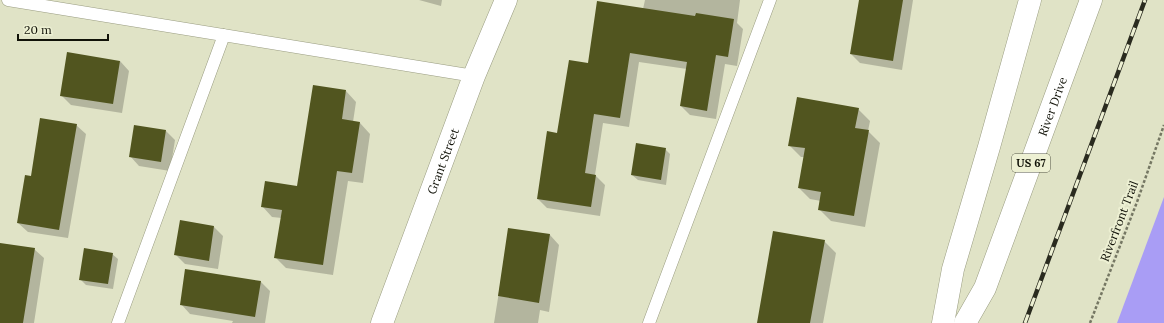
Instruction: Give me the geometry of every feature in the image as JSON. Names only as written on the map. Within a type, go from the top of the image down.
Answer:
[{"type":"main road","name":"Grant Street","points":[[382,323],[474,76],[506,0]]},
{"type":"main road","points":[[943,323],[953,269],[1030,0]]},
{"type":"main road","name":"River Drive","points":[[965,323],[985,288],[1092,0]]},
{"type":"lane","points":[[8,0],[474,76]]},
{"type":"lane","points":[[649,323],[770,0]]},
{"type":"lane","points":[[118,323],[224,35]]},
{"type":"path","name":"Riverfront Trail","points":[[1090,323],[1137,202],[1164,125]]},
{"type":"shaded area","points":[[1164,197],[1164,323],[1117,323]]},
{"type":"building","points":[[859,0],[903,0],[893,61],[850,54]]},
{"type":"building","points":[[597,1],[695,16],[696,13],[734,19],[728,57],[716,55],[707,111],[680,106],[687,62],[630,53],[620,118],[594,114],[585,173],[596,175],[591,207],[537,199],[547,131],[557,133],[569,60],[588,63]]},
{"type":"building","points":[[67,52],[120,61],[113,104],[60,96]]},
{"type":"building","points":[[313,85],[346,90],[342,119],[360,122],[352,173],[337,171],[323,265],[274,258],[282,210],[261,207],[265,181],[297,186]]},
{"type":"building","points":[[797,97],[859,108],[855,128],[869,130],[854,216],[818,210],[821,192],[798,188],[805,148],[788,146]]},
{"type":"building","points":[[40,118],[77,124],[59,230],[17,223],[25,175],[31,176]]},
{"type":"building","points":[[134,125],[166,130],[161,162],[129,157]]},
{"type":"building","points":[[636,143],[666,148],[661,180],[631,175]]},
{"type":"building","points":[[180,220],[214,226],[209,261],[174,255]]},
{"type":"building","points":[[508,228],[550,234],[539,303],[498,296]]},
{"type":"building","points":[[773,231],[825,240],[810,323],[757,323]]},
{"type":"building","points":[[0,243],[35,248],[23,323],[0,323]]},
{"type":"building","points":[[84,248],[113,253],[108,284],[79,280]]},
{"type":"building","points":[[185,269],[261,281],[255,317],[180,305]]},
{"type":"railway","points":[[1025,323],[1145,0]]}]
